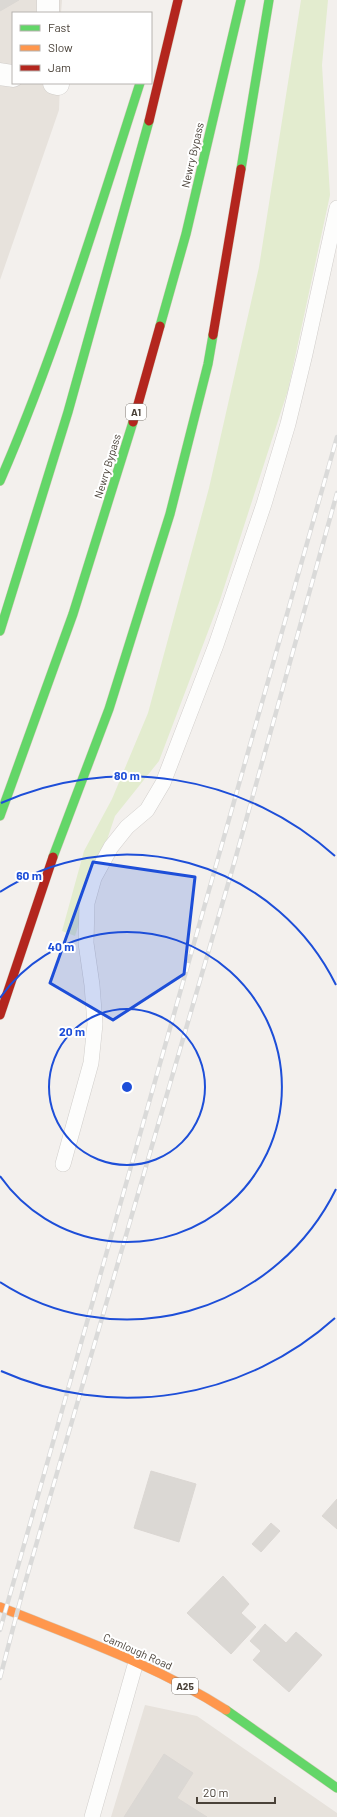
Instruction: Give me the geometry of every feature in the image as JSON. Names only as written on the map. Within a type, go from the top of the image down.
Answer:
[{"type":"main road","points":[[162,27],[172,0]]},
{"type":"main road","points":[[0,631],[72,402],[121,224],[178,0]]},
{"type":"main road","name":"Newry Bypass","points":[[0,816],[73,614],[119,470],[186,234],[241,0]]},
{"type":"main road","points":[[0,1015],[47,872],[109,709],[170,514],[208,364],[269,0]]},
{"type":"main road","points":[[0,481],[21,434],[68,305],[140,84]]},
{"type":"main road","name":"Camlough Road","points":[[0,1607],[136,1662],[185,1686],[233,1715],[337,1788]]},
{"type":"street","points":[[48,0],[48,12]]},
{"type":"street","points":[[0,74],[12,76]]},
{"type":"lane","points":[[63,1164],[91,1063],[95,1024],[92,985],[86,943],[89,897],[94,878],[111,847],[128,827],[147,810],[163,783],[216,645],[264,504],[288,424],[337,208]]},
{"type":"lane","points":[[92,1817],[136,1662]]},
{"type":"highlighted area","points":[[93,862],[195,877],[184,974],[113,1020],[50,983]]},
{"type":"shaded area","points":[[0,0],[62,0],[61,12],[12,12],[12,84],[60,84],[59,110],[0,280]]},
{"type":"shaded area","points":[[145,1705],[197,1716],[337,1813],[337,1817],[111,1817]]},
{"type":"green space","points":[[301,0],[328,0],[322,65],[330,195],[288,390],[220,600],[159,761],[115,816],[75,936],[62,931],[84,851],[112,799],[148,713],[209,488],[259,267]]},
{"type":"building","points":[[0,0],[19,0],[0,11]]},
{"type":"building","points":[[151,1471],[196,1484],[179,1542],[134,1528]]},
{"type":"building","points":[[337,1499],[337,1529],[322,1516]]},
{"type":"building","points":[[271,1523],[280,1531],[261,1552],[252,1544]]},
{"type":"building","points":[[223,1576],[249,1604],[241,1613],[256,1627],[231,1654],[187,1613]]},
{"type":"building","points":[[265,1624],[286,1643],[296,1632],[322,1655],[289,1692],[253,1660],[261,1651],[250,1641]]},
{"type":"building","points":[[164,1754],[193,1773],[177,1798],[207,1817],[124,1817]]},
{"type":"railway","points":[[0,1630],[337,437]]},
{"type":"railway","points":[[0,1678],[23,1590],[235,860],[337,493]]},
{"type":"traffic: fast","points":[[160,326],[186,234],[241,0]]},
{"type":"traffic: fast","points":[[241,169],[269,0]]},
{"type":"traffic: fast","points":[[0,481],[58,334],[92,234],[140,84]]},
{"type":"traffic: fast","points":[[0,631],[68,412],[149,121]]},
{"type":"traffic: fast","points":[[53,857],[109,709],[170,514],[208,364],[213,335]]},
{"type":"traffic: fast","points":[[0,816],[73,614],[133,422]]},
{"type":"traffic: fast","points":[[226,1710],[337,1788]]},
{"type":"traffic: slow","points":[[0,1607],[116,1653],[172,1679],[226,1710]]},
{"type":"traffic: jam","points":[[149,121],[178,0]]},
{"type":"traffic: jam","points":[[213,335],[241,169]]},
{"type":"traffic: jam","points":[[133,422],[160,326]]},
{"type":"traffic: jam","points":[[0,1015],[53,857]]}]
